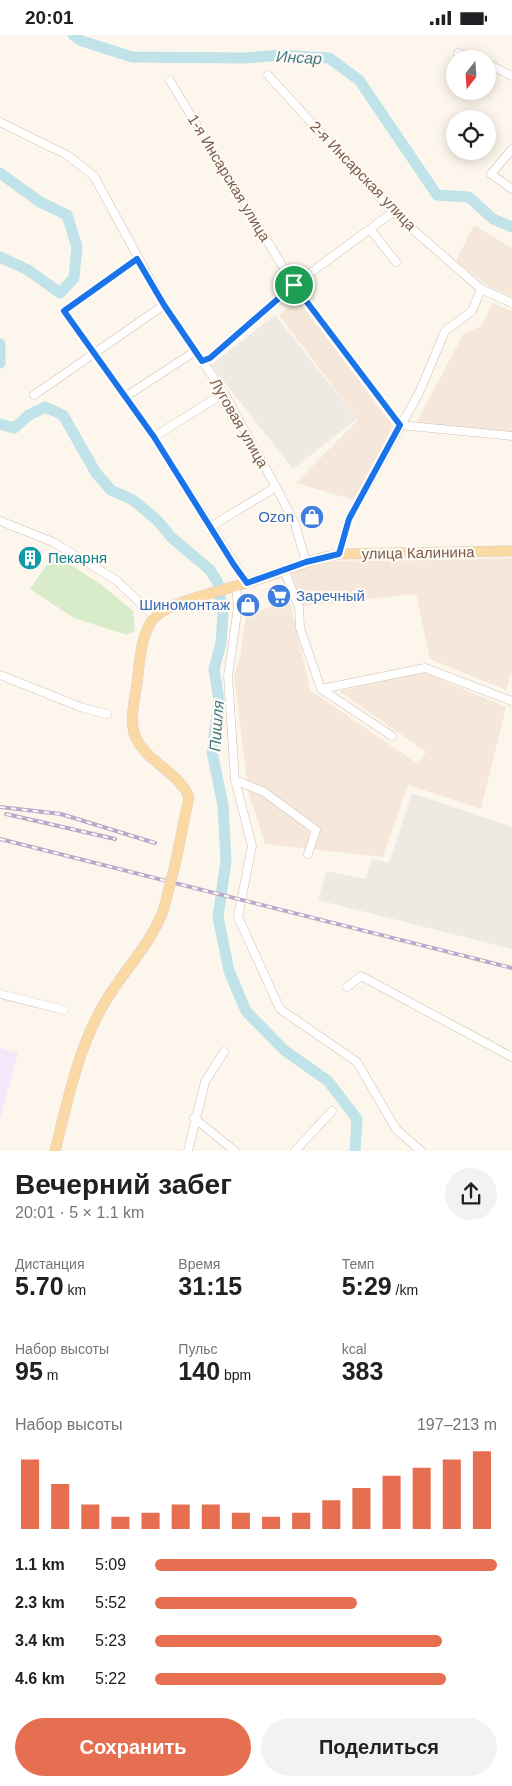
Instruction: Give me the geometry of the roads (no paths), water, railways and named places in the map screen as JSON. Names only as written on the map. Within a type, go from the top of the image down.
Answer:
[{"type":"main road","name":"улица Калинина","points":[[155,617],[179,604],[306,562],[339,554],[512,551]]},
{"type":"main road","points":[[55,1151],[80,1060],[101,1009],[146,942],[164,909],[189,797],[178,779],[149,756],[134,734],[133,722],[141,651],[146,631],[155,617]]},
{"type":"street","points":[[496,68],[512,76]]},
{"type":"street","name":"2-я Инсарская улица","points":[[268,75],[393,211],[481,289],[512,303]]},
{"type":"street","name":"1-я Инсарская улица","points":[[170,81],[294,285],[400,425]]},
{"type":"street","name":"Луговая улица","points":[[0,122],[67,155],[94,176],[137,259],[194,352],[224,393],[276,487],[295,525],[306,562]]},
{"type":"street","points":[[512,149],[491,174],[512,189]]},
{"type":"street","points":[[202,361],[210,358],[294,285],[393,211]]},
{"type":"street","points":[[370,229],[396,261]]},
{"type":"street","points":[[137,259],[64,311],[154,437],[247,583]]},
{"type":"street","points":[[339,554],[349,519],[419,393],[445,331],[472,311],[481,289]]},
{"type":"street","points":[[34,395],[164,305]]},
{"type":"street","points":[[125,397],[194,352]]},
{"type":"street","points":[[154,437],[224,393]]},
{"type":"street","points":[[400,425],[512,436]]},
{"type":"street","points":[[210,527],[276,487]]},
{"type":"street","points":[[1,523],[53,542],[116,580],[155,617]]},
{"type":"street","points":[[284,570],[299,607],[300,628],[321,689],[392,736]]},
{"type":"street","points":[[233,587],[238,607],[228,676],[235,780],[252,846],[238,917],[280,1009],[357,1062],[396,1129],[420,1151]]},
{"type":"street","points":[[321,689],[425,668],[512,701]]},
{"type":"street","points":[[0,675],[83,708],[107,714]]},
{"type":"street","points":[[235,780],[264,792],[316,830],[308,855]]},
{"type":"street","points":[[347,987],[361,976],[512,1057]]},
{"type":"street","points":[[0,994],[64,1010]]},
{"type":"street","points":[[188,1151],[194,1118],[205,1082],[224,1052]]},
{"type":"street","points":[[295,1151],[332,1111]]},
{"type":"street","points":[[194,1118],[235,1151]]},
{"type":"waterway","name":"Инсар","points":[[73,35],[82,41],[132,57],[244,58],[281,55],[329,58],[359,80],[437,195],[469,197],[493,219],[512,227]]},
{"type":"waterway","name":"Пишля","points":[[0,173],[40,202],[67,215],[77,247],[74,278],[60,293],[28,270],[0,257]]},
{"type":"waterway","name":"Пишля","points":[[0,344],[0,363]]},
{"type":"waterway","name":"Пишля","points":[[0,424],[14,428],[29,415],[45,407],[63,415],[96,473],[111,490],[133,500],[157,520],[171,537],[210,570],[218,583],[223,613],[221,643],[214,669],[219,700],[212,752],[223,805],[226,861],[218,917],[229,971],[246,1011],[284,1050],[328,1081],[357,1119],[355,1151]]},
{"type":"railway","points":[[0,807],[61,814],[155,843]]},
{"type":"railway","points":[[6,814],[115,839]]},
{"type":"railway","points":[[0,839],[512,968]]},
{"type":"place","name":"Ozon","points":[[312,517]]},
{"type":"place","name":"Пекарня","points":[[30,558]]},
{"type":"place","name":"Заречный","points":[[279,596]]},
{"type":"place","name":"Шиномонтаж","points":[[248,605]]}]
